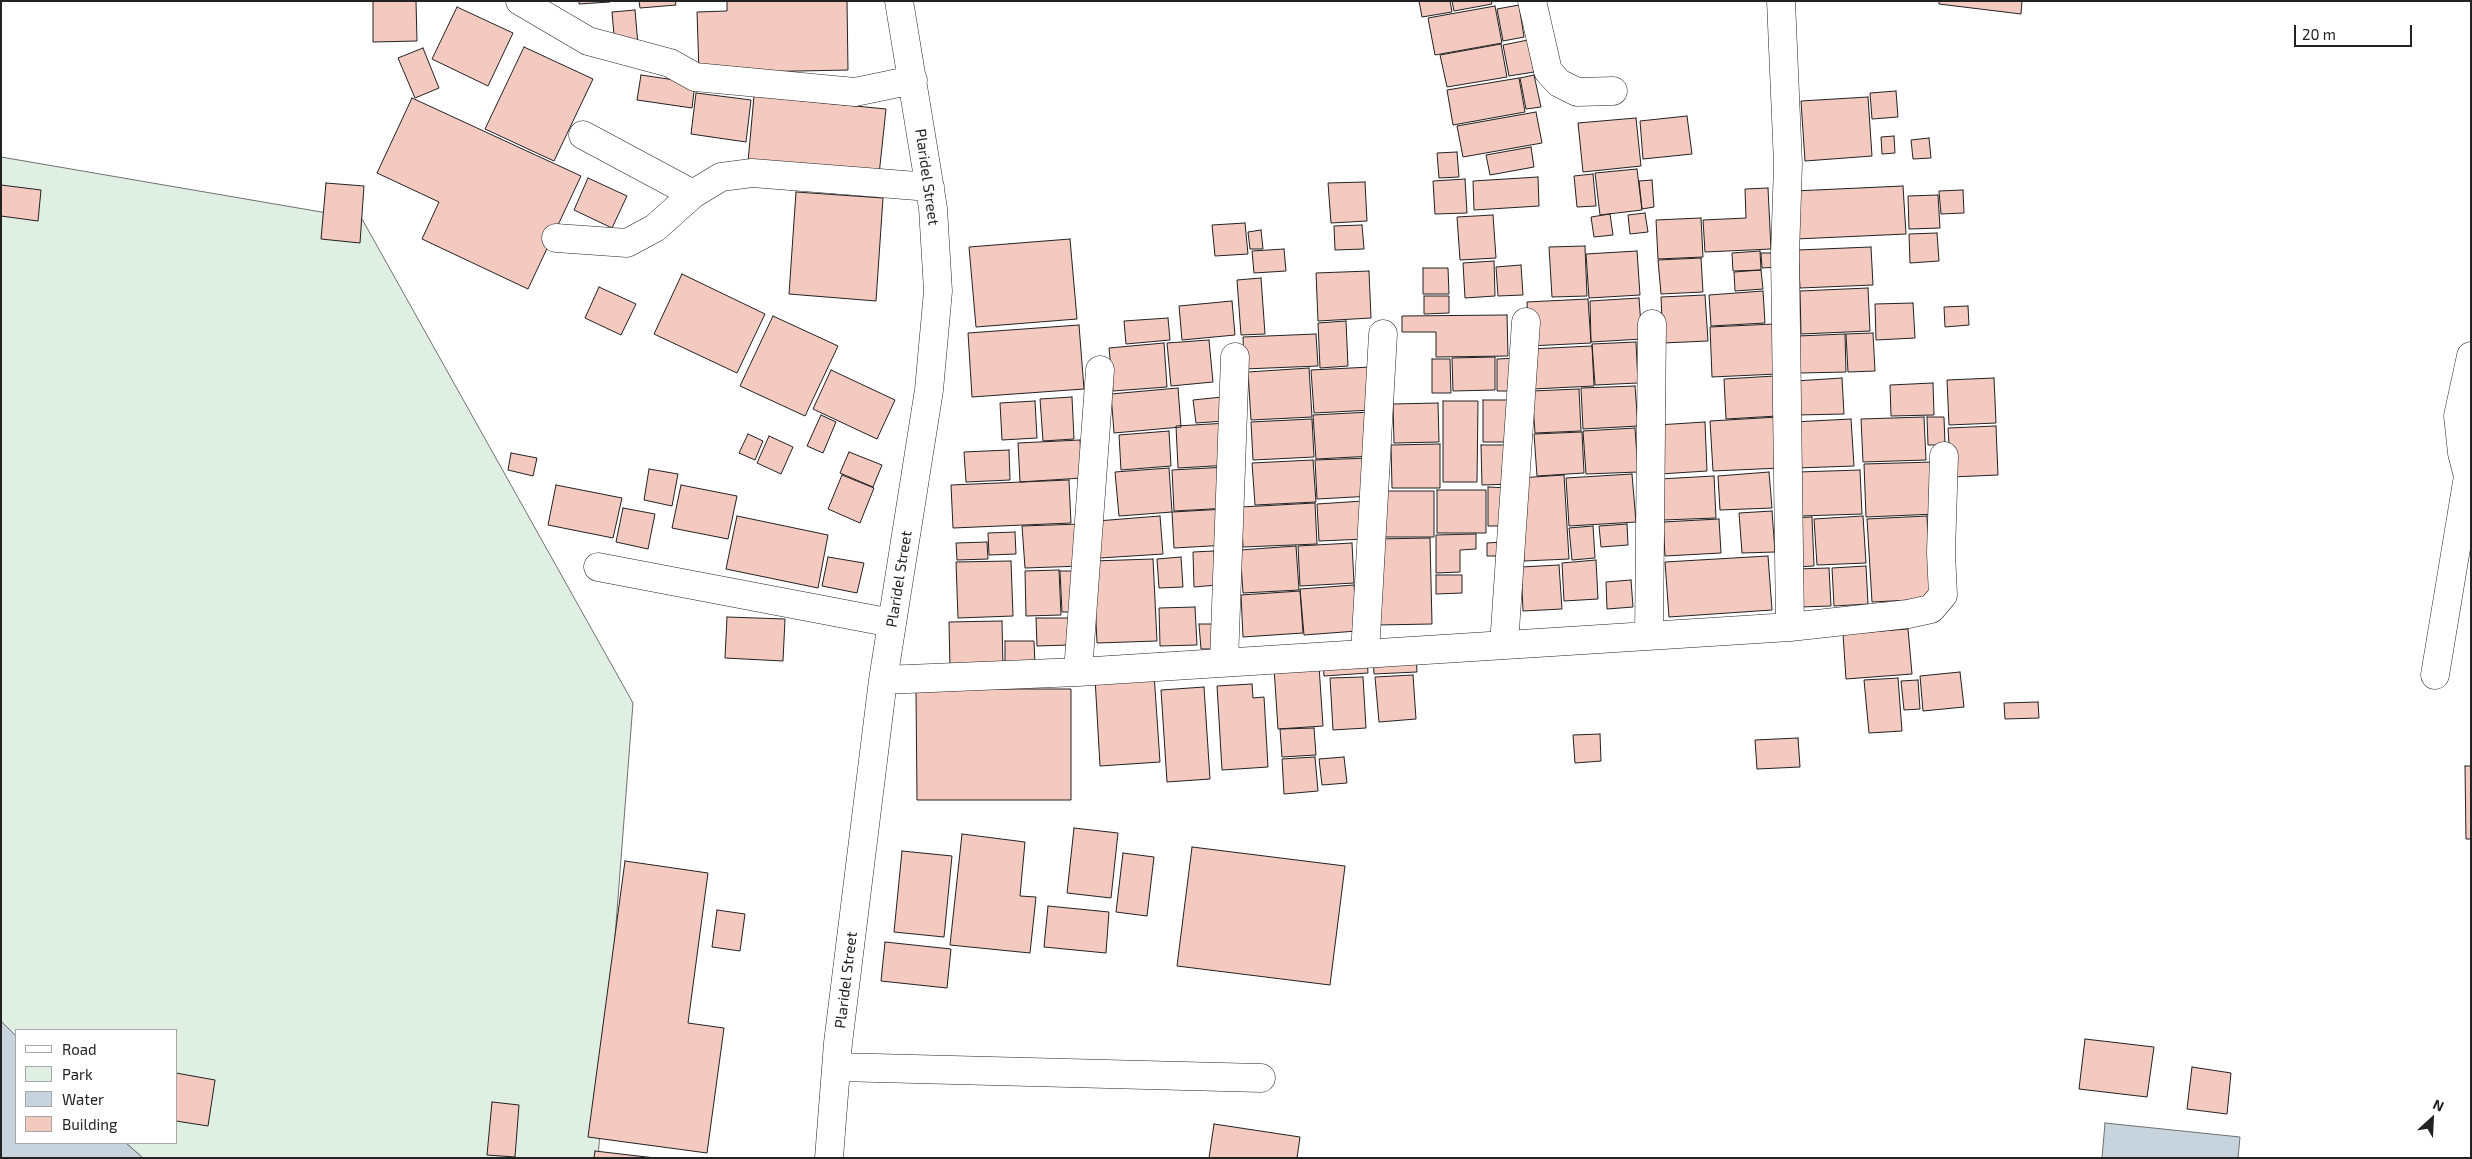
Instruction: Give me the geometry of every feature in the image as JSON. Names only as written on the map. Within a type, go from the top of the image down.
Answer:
[{"type":"street","points":[[520,1],[588,41],[670,63],[695,77],[856,92],[912,80]]},
{"type":"street","name":"Plaridel Street","points":[[829,1158],[837,1067],[883,680],[929,390],[938,291],[934,208],[899,1]]},
{"type":"street","points":[[1532,1],[1548,71],[1559,82],[1577,92],[1613,90]]},
{"type":"street","points":[[1781,1],[1788,164],[1785,254],[1790,627]]},
{"type":"street","points":[[583,135],[693,194]]},
{"type":"street","points":[[556,238],[627,243],[655,228],[693,194],[721,177],[752,173],[930,187]]},
{"type":"street","points":[[1504,645],[1526,322]]},
{"type":"street","points":[[1649,636],[1652,324]]},
{"type":"street","points":[[1365,654],[1383,334]]},
{"type":"street","points":[[2435,675],[2468,476],[2462,453],[2458,416],[2471,356]]},
{"type":"street","points":[[1224,662],[1235,357]]},
{"type":"street","points":[[1078,672],[1100,370]]},
{"type":"street","points":[[883,680],[1078,672],[1790,627],[1908,614],[1932,609],[1943,596],[1941,553],[1944,456]]},
{"type":"street","points":[[598,567],[892,623]]},
{"type":"street","points":[[837,1067],[1261,1078]]},
{"type":"green space","points":[[1,157],[362,219],[633,703],[598,1158],[143,1158],[127,1144],[178,1144],[178,1029],[15,1029],[15,1035],[1,1021]]},
{"type":"water","points":[[1,1021],[15,1035],[15,1144],[127,1144],[143,1158],[1,1158]]},
{"type":"water","points":[[2105,1123],[2240,1137],[2238,1158],[2102,1158]]},
{"type":"building","points":[[373,1],[416,1],[417,41],[373,42]]},
{"type":"building","points":[[579,1],[610,1],[610,2],[579,4]]},
{"type":"building","points":[[639,1],[675,1],[676,5],[640,8]]},
{"type":"building","points":[[727,1],[847,1],[848,70],[699,73],[697,12],[727,11]]},
{"type":"building","points":[[1419,1],[1450,1],[1452,12],[1422,17]]},
{"type":"building","points":[[1452,1],[1491,1],[1492,4],[1454,11]]},
{"type":"building","points":[[1939,1],[2022,1],[2021,14],[1939,4]]},
{"type":"building","points":[[1519,5],[1524,37],[1503,41],[1497,9]]},
{"type":"building","points":[[1495,6],[1502,43],[1435,55],[1428,18]]},
{"type":"building","points":[[457,7],[513,33],[488,86],[432,59]]},
{"type":"building","points":[[635,10],[638,45],[615,47],[612,12]]},
{"type":"building","points":[[1528,40],[1534,72],[1509,76],[1503,45]]},
{"type":"building","points":[[1501,44],[1507,77],[1447,87],[1440,55]]},
{"type":"building","points":[[524,47],[593,79],[554,161],[485,129]]},
{"type":"building","points":[[423,48],[439,88],[415,98],[398,58]]},
{"type":"building","points":[[641,75],[695,83],[692,108],[637,100]]},
{"type":"building","points":[[1534,75],[1541,107],[1526,109],[1520,78]]},
{"type":"building","points":[[1519,78],[1525,112],[1453,125],[1447,90]]},
{"type":"building","points":[[1896,91],[1898,117],[1872,119],[1870,93]]},
{"type":"building","points":[[696,93],[751,100],[746,142],[691,134]]},
{"type":"building","points":[[754,96],[886,109],[879,175],[748,162]]},
{"type":"building","points":[[1868,97],[1872,156],[1805,161],[1801,101]]},
{"type":"building","points":[[412,98],[581,176],[528,289],[422,239],[439,202],[377,173]]},
{"type":"building","points":[[1536,112],[1542,143],[1463,157],[1457,126]]},
{"type":"building","points":[[1687,116],[1692,154],[1643,159],[1640,121]]},
{"type":"building","points":[[1636,118],[1641,166],[1583,172],[1578,123]]},
{"type":"building","points":[[1894,136],[1895,153],[1882,154],[1881,137]]},
{"type":"building","points":[[1929,138],[1931,158],[1913,159],[1911,140]]},
{"type":"building","points":[[1531,147],[1534,167],[1490,175],[1486,155]]},
{"type":"building","points":[[1457,152],[1459,177],[1439,178],[1437,153]]},
{"type":"building","points":[[1637,169],[1642,210],[1600,215],[1595,173]]},
{"type":"building","points":[[1593,174],[1596,206],[1577,207],[1574,176]]},
{"type":"building","points":[[1538,177],[1539,206],[1474,210],[1473,181]]},
{"type":"building","points":[[588,178],[627,196],[612,228],[574,210]]},
{"type":"building","points":[[1465,179],[1467,213],[1435,214],[1433,181]]},
{"type":"building","points":[[1652,180],[1654,207],[1642,209],[1639,181]]},
{"type":"building","points":[[1365,182],[1367,221],[1331,223],[1328,183]]},
{"type":"building","points":[[326,183],[364,186],[360,243],[321,239]]},
{"type":"building","points":[[1,185],[41,190],[38,221],[1,216]]},
{"type":"building","points":[[1903,186],[1906,234],[1796,239],[1794,191]]},
{"type":"building","points":[[1768,188],[1771,249],[1705,252],[1703,220],[1746,218],[1745,189]]},
{"type":"building","points":[[1963,190],[1964,213],[1941,214],[1939,191]]},
{"type":"building","points":[[796,192],[883,198],[876,301],[789,294]]},
{"type":"building","points":[[1938,195],[1940,228],[1909,229],[1908,196]]},
{"type":"building","points":[[1645,213],[1648,232],[1630,234],[1628,215]]},
{"type":"building","points":[[1610,214],[1613,235],[1594,237],[1591,217]]},
{"type":"building","points":[[1493,215],[1496,258],[1460,260],[1457,217]]},
{"type":"building","points":[[1701,218],[1703,257],[1658,259],[1656,220]]},
{"type":"building","points":[[1245,223],[1248,254],[1215,256],[1212,225]]},
{"type":"building","points":[[1362,225],[1364,249],[1335,250],[1334,226]]},
{"type":"building","points":[[1261,230],[1263,249],[1250,249],[1248,232]]},
{"type":"building","points":[[1937,233],[1939,261],[1910,263],[1909,234]]},
{"type":"building","points":[[1070,239],[1077,319],[976,327],[969,247]]},
{"type":"building","points":[[1585,246],[1587,296],[1552,297],[1549,247]]},
{"type":"building","points":[[1871,247],[1873,285],[1800,288],[1798,250]]},
{"type":"building","points":[[1284,249],[1286,271],[1254,273],[1252,251]]},
{"type":"building","points":[[1637,251],[1640,295],[1589,298],[1586,254]]},
{"type":"building","points":[[1760,251],[1761,270],[1733,271],[1732,253]]},
{"type":"building","points":[[1761,253],[1777,253],[1777,267],[1762,268]]},
{"type":"building","points":[[1701,258],[1703,292],[1661,294],[1658,260]]},
{"type":"building","points":[[1494,261],[1495,296],[1465,298],[1463,263]]},
{"type":"building","points":[[1521,265],[1523,295],[1498,296],[1496,267]]},
{"type":"building","points":[[1423,268],[1448,268],[1449,294],[1423,294]]},
{"type":"building","points":[[1761,270],[1763,289],[1735,291],[1734,272]]},
{"type":"building","points":[[1369,271],[1371,318],[1318,321],[1316,273]]},
{"type":"building","points":[[682,274],[765,314],[737,373],[654,334]]},
{"type":"building","points":[[1261,278],[1265,334],[1241,335],[1237,280]]},
{"type":"building","points":[[599,287],[636,304],[621,335],[585,318]]},
{"type":"building","points":[[1868,288],[1870,331],[1801,334],[1800,291]]},
{"type":"building","points":[[1763,291],[1765,323],[1711,326],[1709,295]]},
{"type":"building","points":[[1705,295],[1708,341],[1663,343],[1661,297]]},
{"type":"building","points":[[1424,296],[1449,296],[1449,313],[1424,314]]},
{"type":"building","points":[[1639,298],[1642,339],[1591,342],[1590,301]]},
{"type":"building","points":[[1588,299],[1591,343],[1529,346],[1527,302]]},
{"type":"building","points":[[1232,301],[1235,335],[1182,340],[1179,306]]},
{"type":"building","points":[[1913,303],[1915,338],[1876,340],[1875,304]]},
{"type":"building","points":[[1968,306],[1969,325],[1945,327],[1944,307]]},
{"type":"building","points":[[1507,315],[1508,356],[1436,357],[1436,332],[1402,332],[1402,316]]},
{"type":"building","points":[[773,316],[838,346],[805,416],[740,386]]},
{"type":"building","points":[[1168,318],[1170,340],[1126,344],[1124,321]]},
{"type":"building","points":[[1346,321],[1348,366],[1320,368],[1318,323]]},
{"type":"building","points":[[1774,324],[1777,374],[1712,377],[1710,327]]},
{"type":"building","points":[[1079,325],[1084,389],[972,397],[968,333]]},
{"type":"building","points":[[1873,333],[1875,371],[1848,372],[1846,334]]},
{"type":"building","points":[[1316,334],[1318,366],[1244,369],[1243,337]]},
{"type":"building","points":[[1845,334],[1846,372],[1800,373],[1798,336]]},
{"type":"building","points":[[1209,340],[1213,382],[1171,386],[1167,343]]},
{"type":"building","points":[[1636,342],[1638,383],[1595,385],[1592,344]]},
{"type":"building","points":[[1164,343],[1167,387],[1113,391],[1109,348]]},
{"type":"building","points":[[1592,346],[1594,386],[1533,389],[1530,349]]},
{"type":"building","points":[[1495,357],[1495,390],[1453,391],[1452,358]]},
{"type":"building","points":[[1518,358],[1519,391],[1497,391],[1497,359]]},
{"type":"building","points":[[1432,359],[1450,359],[1451,393],[1432,393]]},
{"type":"building","points":[[1371,367],[1372,410],[1314,413],[1311,370]]},
{"type":"building","points":[[1309,368],[1312,417],[1251,420],[1248,372]]},
{"type":"building","points":[[831,370],[895,400],[877,439],[813,409]]},
{"type":"building","points":[[1775,376],[1777,416],[1726,419],[1724,379]]},
{"type":"building","points":[[1842,378],[1844,414],[1797,415],[1795,381]]},
{"type":"building","points":[[1994,378],[1996,423],[1949,425],[1947,380]]},
{"type":"building","points":[[1933,383],[1934,415],[1891,416],[1890,385]]},
{"type":"building","points":[[1635,386],[1638,426],[1583,429],[1581,388]]},
{"type":"building","points":[[1178,388],[1181,427],[1114,433],[1111,394]]},
{"type":"building","points":[[1579,389],[1581,431],[1535,433],[1532,391]]},
{"type":"building","points":[[1072,397],[1074,439],[1043,441],[1040,399]]},
{"type":"building","points":[[1222,397],[1224,421],[1196,423],[1193,400]]},
{"type":"building","points":[[1483,400],[1511,400],[1512,442],[1483,442]]},
{"type":"building","points":[[1035,401],[1037,438],[1002,440],[1000,403]]},
{"type":"building","points":[[1443,401],[1478,401],[1477,482],[1443,482]]},
{"type":"building","points":[[1438,403],[1439,442],[1394,443],[1393,404]]},
{"type":"building","points":[[1371,412],[1373,456],[1316,459],[1313,415]]},
{"type":"building","points":[[821,415],[836,422],[823,453],[807,446]]},
{"type":"building","points":[[1778,417],[1781,468],[1713,471],[1710,421]]},
{"type":"building","points":[[1924,417],[1926,460],[1863,462],[1861,419]]},
{"type":"building","points":[[1927,417],[1944,417],[1945,445],[1928,445]]},
{"type":"building","points":[[1312,419],[1314,457],[1253,460],[1251,422]]},
{"type":"building","points":[[1851,419],[1854,466],[1796,468],[1793,422]]},
{"type":"building","points":[[1705,422],[1707,471],[1660,474],[1657,425]]},
{"type":"building","points":[[1228,423],[1231,465],[1178,468],[1176,426]]},
{"type":"building","points":[[1996,426],[1998,475],[1951,477],[1948,428]]},
{"type":"building","points":[[1635,428],[1638,472],[1586,474],[1583,431]]},
{"type":"building","points":[[1169,431],[1171,466],[1121,470],[1119,435]]},
{"type":"building","points":[[1582,432],[1584,473],[1537,476],[1534,434]]},
{"type":"building","points":[[748,434],[763,441],[755,460],[739,453]]},
{"type":"building","points":[[769,436],[793,447],[781,474],[757,463]]},
{"type":"building","points":[[1080,440],[1082,478],[1020,482],[1018,443]]},
{"type":"building","points":[[1440,444],[1440,488],[1392,488],[1391,445]]},
{"type":"building","points":[[1481,445],[1512,445],[1512,484],[1482,485]]},
{"type":"building","points":[[1009,450],[1010,480],[966,482],[964,452]]},
{"type":"building","points":[[849,452],[882,465],[873,487],[840,473]]},
{"type":"building","points":[[511,453],[537,458],[533,476],[508,470]]},
{"type":"building","points":[[1370,458],[1372,496],[1317,499],[1315,460]]},
{"type":"building","points":[[1313,460],[1316,502],[1255,505],[1252,463]]},
{"type":"building","points":[[1934,462],[1936,514],[1866,517],[1864,464]]},
{"type":"building","points":[[1227,467],[1229,508],[1174,511],[1172,470]]},
{"type":"building","points":[[1169,468],[1172,512],[1119,516],[1115,472]]},
{"type":"building","points":[[649,469],[678,474],[672,506],[644,500]]},
{"type":"building","points":[[1860,470],[1862,514],[1800,516],[1798,472]]},
{"type":"building","points":[[1769,472],[1772,508],[1720,510],[1718,476]]},
{"type":"building","points":[[1632,474],[1636,522],[1569,526],[1566,478]]},
{"type":"building","points":[[842,475],[874,488],[860,523],[828,509]]},
{"type":"building","points":[[1564,475],[1569,559],[1524,561],[1518,478]]},
{"type":"building","points":[[1714,476],[1716,518],[1663,520],[1660,479]]},
{"type":"building","points":[[1069,480],[1071,523],[953,528],[951,485]]},
{"type":"building","points":[[556,485],[622,498],[613,538],[548,525]]},
{"type":"building","points":[[681,485],[737,496],[728,539],[672,528]]},
{"type":"building","points":[[1488,487],[1510,488],[1510,526],[1488,526]]},
{"type":"building","points":[[1437,490],[1486,490],[1486,533],[1437,533]]},
{"type":"building","points":[[1379,491],[1434,491],[1434,537],[1380,537]]},
{"type":"building","points":[[1363,501],[1365,539],[1319,541],[1317,504]]},
{"type":"building","points":[[1315,503],[1317,544],[1243,547],[1241,507]]},
{"type":"building","points":[[623,508],[655,514],[648,549],[616,542]]},
{"type":"building","points":[[1226,509],[1228,545],[1174,548],[1172,512]]},
{"type":"building","points":[[1772,511],[1775,552],[1742,553],[1739,513]]},
{"type":"building","points":[[737,516],[828,535],[818,588],[726,569]]},
{"type":"building","points":[[1160,516],[1163,554],[1100,558],[1097,521]]},
{"type":"building","points":[[1863,516],[1866,563],[1817,565],[1814,519]]},
{"type":"building","points":[[1927,516],[1931,599],[1872,602],[1867,519]]},
{"type":"building","points":[[1812,517],[1814,566],[1795,567],[1792,518]]},
{"type":"building","points":[[1719,519],[1721,553],[1665,556],[1663,522]]},
{"type":"building","points":[[1081,524],[1082,566],[1025,568],[1022,526]]},
{"type":"building","points":[[1627,524],[1628,545],[1601,547],[1599,526]]},
{"type":"building","points":[[1593,526],[1595,558],[1572,560],[1569,528]]},
{"type":"building","points":[[1015,532],[1016,554],[989,555],[988,533]]},
{"type":"building","points":[[1476,534],[1476,549],[1460,550],[1460,572],[1436,573],[1436,535]]},
{"type":"building","points":[[1430,538],[1432,624],[1377,625],[1376,539]]},
{"type":"building","points":[[987,542],[988,559],[957,560],[956,543]]},
{"type":"building","points":[[1502,542],[1502,556],[1487,556],[1487,543]]},
{"type":"building","points":[[1352,543],[1354,583],[1300,586],[1298,546]]},
{"type":"building","points":[[1296,546],[1299,590],[1243,593],[1240,550]]},
{"type":"building","points":[[1214,551],[1217,585],[1194,587],[1193,552]]},
{"type":"building","points":[[1768,556],[1772,610],[1669,617],[1665,562]]},
{"type":"building","points":[[828,557],[864,563],[857,593],[822,586]]},
{"type":"building","points":[[1181,557],[1183,587],[1159,588],[1157,559]]},
{"type":"building","points":[[1153,559],[1157,641],[1097,643],[1093,561]]},
{"type":"building","points":[[1596,560],[1598,599],[1564,601],[1562,563]]},
{"type":"building","points":[[1011,561],[1013,616],[958,618],[956,562]]},
{"type":"building","points":[[1559,565],[1562,609],[1523,611],[1521,567]]},
{"type":"building","points":[[1866,566],[1868,604],[1834,606],[1832,568]]},
{"type":"building","points":[[1829,568],[1831,606],[1799,607],[1797,569]]},
{"type":"building","points":[[1059,570],[1061,615],[1026,616],[1025,571]]},
{"type":"building","points":[[1060,571],[1078,571],[1080,612],[1062,612]]},
{"type":"building","points":[[1436,575],[1462,575],[1462,593],[1436,594]]},
{"type":"building","points":[[1631,580],[1633,607],[1607,609],[1606,582]]},
{"type":"building","points":[[1354,585],[1357,631],[1304,635],[1300,589]]},
{"type":"building","points":[[1300,591],[1303,633],[1243,637],[1241,595]]},
{"type":"building","points":[[1195,607],[1197,645],[1160,646],[1159,608]]},
{"type":"building","points":[[727,617],[785,619],[783,661],[725,658]]},
{"type":"building","points":[[1036,618],[1069,618],[1069,645],[1037,646]]},
{"type":"building","points":[[1002,621],[1003,667],[950,668],[949,622]]},
{"type":"building","points":[[1199,624],[1221,624],[1222,649],[1201,649]]},
{"type":"building","points":[[1908,629],[1912,674],[1846,679],[1843,634]]},
{"type":"building","points":[[1005,641],[1034,641],[1035,665],[1005,666]]},
{"type":"building","points":[[1416,654],[1417,672],[1374,674],[1373,656]]},
{"type":"building","points":[[1367,657],[1368,673],[1324,676],[1323,659]]},
{"type":"building","points":[[1319,666],[1323,726],[1278,729],[1274,668]]},
{"type":"building","points":[[1960,672],[1964,707],[1923,711],[1920,676]]},
{"type":"building","points":[[1154,674],[1160,762],[1100,766],[1095,678]]},
{"type":"building","points":[[1413,675],[1416,719],[1379,722],[1375,677]]},
{"type":"building","points":[[1363,677],[1366,728],[1333,730],[1330,678]]},
{"type":"building","points":[[1898,678],[1902,731],[1869,733],[1864,680]]},
{"type":"building","points":[[1918,680],[1920,709],[1904,710],[1901,681]]},
{"type":"building","points":[[1252,684],[1253,698],[1264,697],[1268,767],[1222,770],[1217,686]]},
{"type":"building","points":[[1204,687],[1210,779],[1167,782],[1161,690]]},
{"type":"building","points":[[916,689],[1071,689],[1071,800],[917,800]]},
{"type":"building","points":[[2038,702],[2039,718],[2005,719],[2004,703]]},
{"type":"building","points":[[1314,728],[1316,755],[1282,757],[1280,729]]},
{"type":"building","points":[[1600,734],[1601,761],[1575,763],[1573,735]]},
{"type":"building","points":[[1798,738],[1800,767],[1757,769],[1755,740]]},
{"type":"building","points":[[1315,757],[1318,791],[1284,794],[1282,759]]},
{"type":"building","points":[[1344,757],[1347,783],[1322,785],[1319,759]]},
{"type":"building","points":[[2465,766],[2471,766],[2471,839],[2466,839]]},
{"type":"building","points":[[1074,828],[1118,833],[1111,898],[1067,893]]},
{"type":"building","points":[[962,834],[1025,842],[1020,896],[1036,897],[1030,953],[950,945]]},
{"type":"building","points":[[1192,847],[1345,866],[1330,985],[1177,966]]},
{"type":"building","points":[[902,851],[952,856],[944,937],[894,932]]},
{"type":"building","points":[[1123,853],[1154,857],[1147,916],[1116,912]]},
{"type":"building","points":[[625,861],[708,873],[688,1023],[724,1028],[707,1153],[588,1137]]},
{"type":"building","points":[[1048,906],[1109,912],[1106,953],[1044,947]]},
{"type":"building","points":[[717,910],[745,914],[740,951],[712,947]]},
{"type":"building","points":[[885,942],[951,949],[947,988],[881,981]]},
{"type":"building","points":[[2085,1039],[2154,1047],[2147,1097],[2079,1089]]},
{"type":"building","points":[[2192,1067],[2231,1073],[2227,1114],[2187,1109]]},
{"type":"building","points":[[178,1073],[215,1080],[208,1126],[178,1121]]},
{"type":"building","points":[[492,1102],[519,1105],[515,1157],[487,1155]]},
{"type":"building","points":[[1214,1124],[1300,1137],[1297,1158],[1209,1158]]},
{"type":"building","points":[[595,1151],[655,1158],[594,1158]]}]
